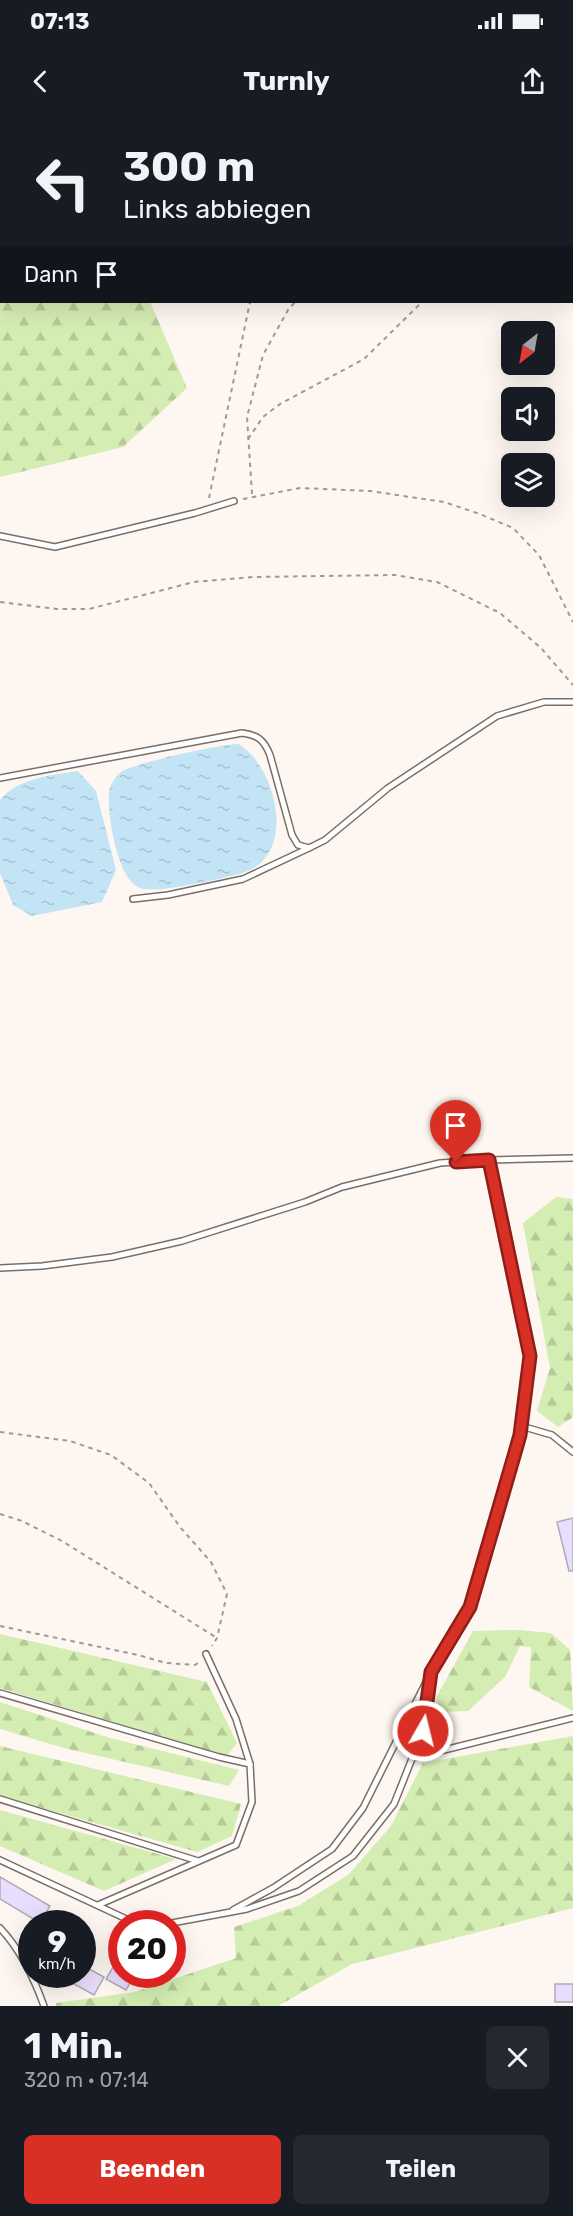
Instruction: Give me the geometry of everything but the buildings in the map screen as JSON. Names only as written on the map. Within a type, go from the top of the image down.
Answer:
[{"type":"lane","points":[[0,536],[55,547],[234,501]]},
{"type":"lane","points":[[133,899],[168,895],[243,879],[325,840],[388,788],[497,716],[544,702],[573,702]]},
{"type":"lane","points":[[0,778],[242,733],[256,734],[266,744],[270,755],[292,835],[298,845],[309,848]]},
{"type":"lane","points":[[0,1268],[42,1266],[124,1254],[182,1241],[305,1202],[342,1187],[440,1163],[573,1158]]},
{"type":"lane","points":[[229,1912],[273,1888],[332,1849],[363,1808],[431,1672],[470,1607],[521,1426],[530,1356],[489,1160]]},
{"type":"lane","points":[[521,1426],[552,1435],[573,1452]]},
{"type":"lane","points":[[98,1905],[236,1845],[252,1802],[250,1764],[236,1719],[206,1654]]},
{"type":"lane","points":[[186,1920],[247,1909],[299,1891],[353,1856],[394,1804],[423,1731],[431,1672]]},
{"type":"lane","points":[[0,1693],[208,1754],[250,1764]]},
{"type":"lane","points":[[412,1758],[573,1718]]},
{"type":"lane","points":[[0,1799],[198,1861]]},
{"type":"lane","points":[[0,1860],[108,1910]]},
{"type":"lane","points":[[0,1928],[10,1938],[27,1968],[44,2006]]},
{"type":"path","points":[[207,509],[250,303]]},
{"type":"path","points":[[252,496],[247,417],[263,355],[294,303]]},
{"type":"path","points":[[248,439],[263,417],[280,404],[363,359],[421,303]]},
{"type":"path","points":[[234,501],[300,488],[370,491],[444,502],[480,514],[513,528],[539,555],[573,622]]},
{"type":"path","points":[[0,602],[57,609],[89,609],[194,582],[253,578],[395,575],[436,582],[500,613],[541,648],[573,685]]},
{"type":"path","points":[[0,1432],[70,1441],[111,1455],[149,1483],[180,1527],[211,1562],[227,1594],[217,1638],[195,1665],[166,1663],[0,1626]]},
{"type":"path","points":[[0,1514],[22,1521],[62,1541],[217,1638]]},
{"type":"green space","points":[[0,303],[150,303],[187,388],[123,447],[0,477]]},
{"type":"green space","points":[[556,1197],[573,1199],[573,1417],[558,1427],[537,1411],[550,1368],[523,1223]]},
{"type":"green space","points":[[520,1630],[551,1633],[570,1650],[573,1711],[529,1687],[531,1647],[520,1646],[505,1677],[468,1711],[441,1712],[436,1698],[473,1631]]},
{"type":"green space","points":[[0,1634],[207,1682],[237,1743],[227,1756],[0,1688]]},
{"type":"green space","points":[[0,1702],[110,1738],[239,1770],[229,1786],[64,1748],[0,1729]]},
{"type":"green space","points":[[573,1736],[573,1908],[352,1964],[278,2006],[56,2006],[56,2003],[135,1992],[147,1988],[186,1988],[186,1975],[236,1958],[234,1927],[298,1906],[348,1875],[391,1826],[423,1763]]},
{"type":"green space","points":[[0,1746],[241,1804],[232,1836],[197,1852],[0,1796]]},
{"type":"green space","points":[[0,1810],[176,1859],[104,1891],[0,1846]]},
{"type":"water","points":[[239,744],[253,756],[264,773],[272,793],[276,814],[275,834],[270,851],[258,865],[239,874],[189,885],[160,889],[140,888],[125,873],[115,845],[109,792],[116,777],[128,769],[158,759]]},
{"type":"water","points":[[78,771],[96,791],[116,870],[102,902],[32,916],[13,905],[0,873],[0,800],[26,782]]},
{"type":"route","points":[[423,1731],[431,1672],[470,1607],[520,1435],[530,1356],[489,1160],[456,1162]]}]
